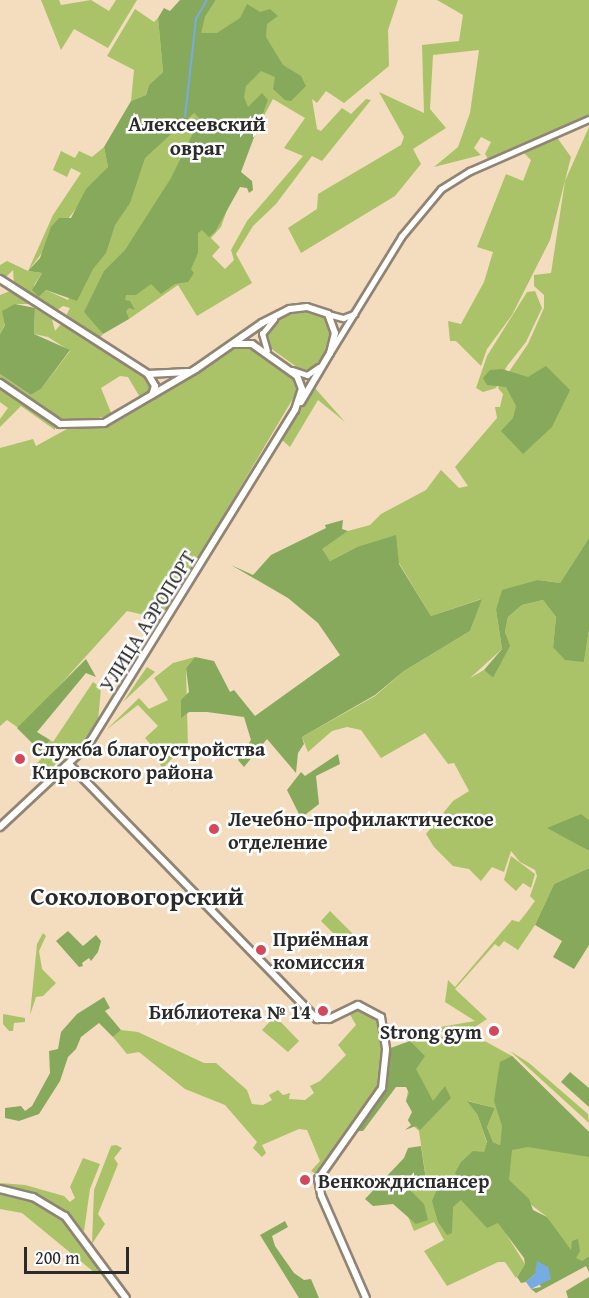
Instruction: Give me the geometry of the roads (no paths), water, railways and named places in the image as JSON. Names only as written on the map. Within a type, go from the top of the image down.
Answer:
[{"type":"main road","points":[[2,280],[148,374],[155,386],[152,395]]},
{"type":"main road","points":[[0,383],[67,426],[104,423],[283,312],[307,307],[328,314],[335,333],[328,355]]},
{"type":"main road","points":[[233,344],[249,342],[267,351],[290,369],[302,385],[295,410]]},
{"type":"main road","name":"УЛИЦА АЭРОПОРТ","points":[[0,827],[88,745],[145,657],[328,355]]},
{"type":"main road","points":[[148,374],[191,371]]},
{"type":"main road","points":[[69,764],[320,1020],[358,1005],[376,1012],[383,1023],[382,1088],[321,1172],[318,1184],[366,1298]]},
{"type":"main road","points":[[0,1189],[33,1197],[65,1215],[126,1298]]},
{"type":"street","points":[[290,369],[312,374],[328,355],[416,216],[441,189],[480,166],[589,119]]},
{"type":"street","points":[[267,351],[263,331],[283,312]]},
{"type":"street","points":[[328,314],[346,318],[356,312]]},
{"type":"water","points":[[537,1261],[548,1267],[551,1279],[531,1289],[526,1282],[535,1274]]},
{"type":"waterway","points":[[185,117],[196,19],[207,0]]},
{"type":"place","name":"Служба благоустройства Кировского района","points":[[20,759]]},
{"type":"place","name":"Лечебно-профилактическое отделение","points":[[214,829]]},
{"type":"place","name":"Приёмная комиссия","points":[[261,950]]},
{"type":"place","name":"Библиотека № 14","points":[[323,1011]]},
{"type":"place","name":"Strong gym","points":[[494,1031]]},
{"type":"place","name":"Венкождиспансер","points":[[305,1180]]},
{"type":"district","name":"Алексеевский овраг","points":[[197,136]]},
{"type":"district","name":"Соколовогорский","points":[[137,896]]}]
